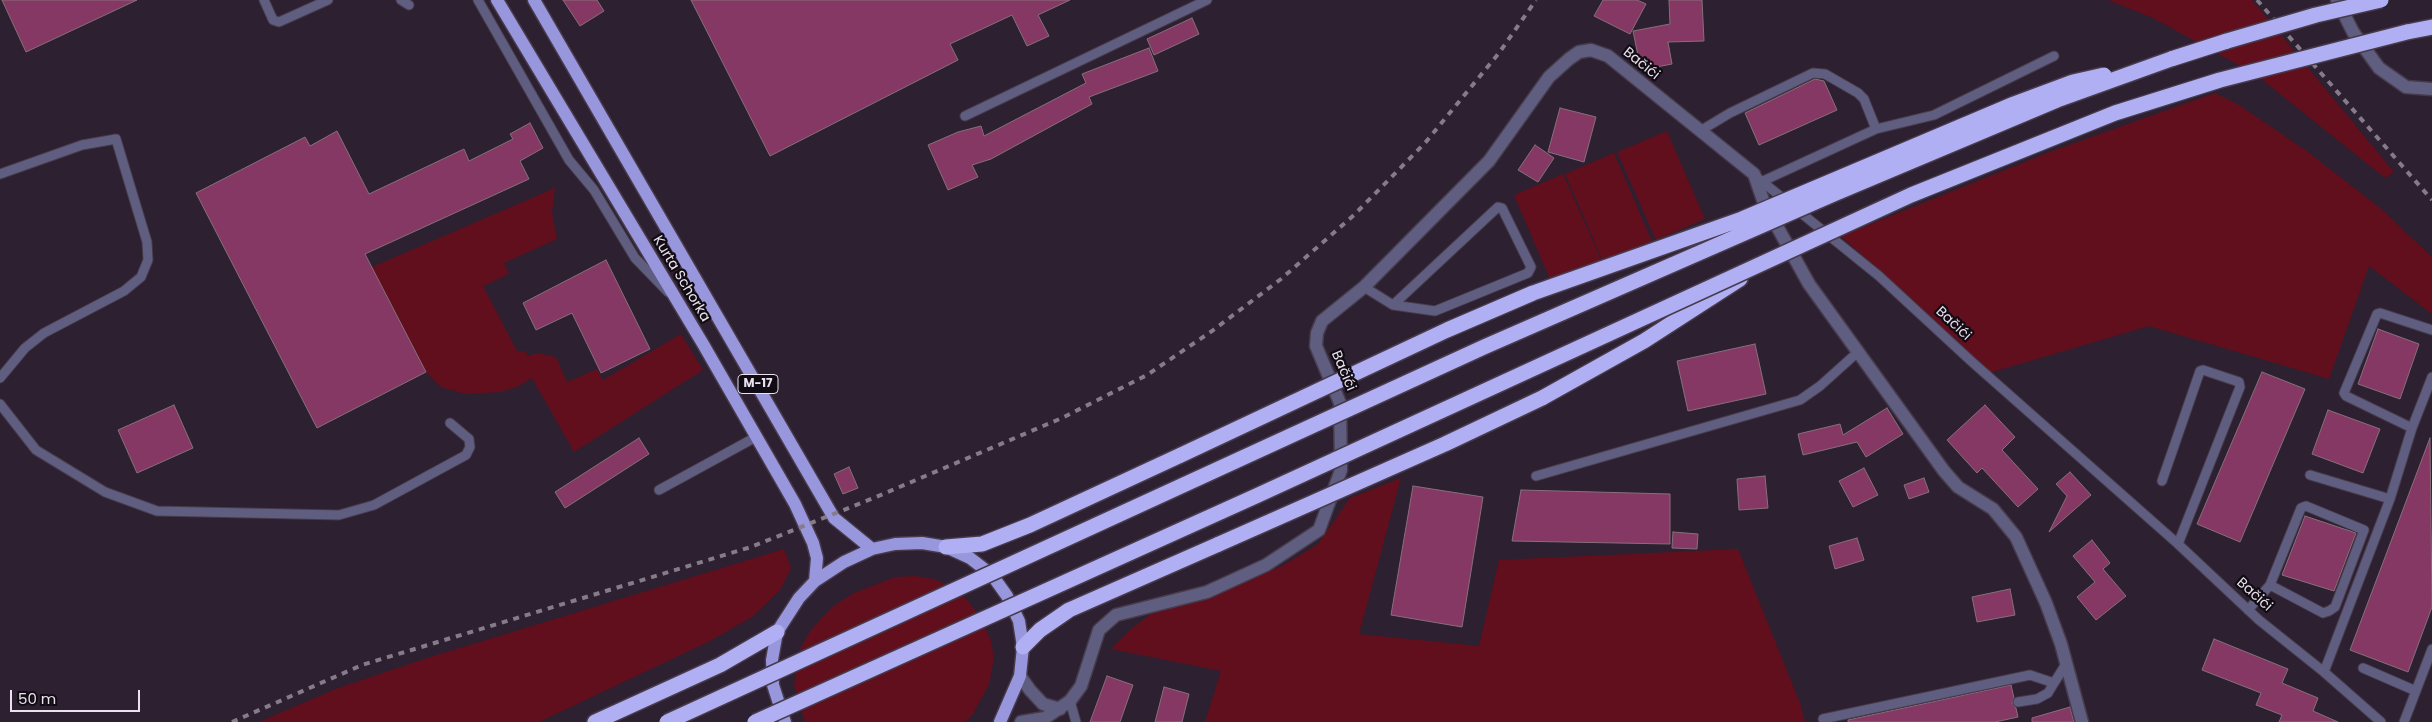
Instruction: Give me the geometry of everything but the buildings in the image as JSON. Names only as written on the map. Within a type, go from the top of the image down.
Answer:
[{"type":"highway","points":[[667,722],[1484,347],[1824,198],[2048,104],[2171,60],[2278,26],[2381,0]]},
{"type":"highway","points":[[755,722],[1247,500],[1911,195],[2115,113],[2220,80],[2432,27]]},
{"type":"highway","points":[[946,547],[982,544],[1030,526],[1439,334],[1533,293],[1742,219],[2072,82],[2171,60]]},
{"type":"highway","points":[[1023,647],[1040,630],[1068,610],[1445,444],[1542,398],[1644,340],[1763,264]]},
{"type":"highway","points":[[595,722],[729,660],[778,632]]},
{"type":"main road","name":"Kurta Schorka","points":[[497,0],[795,504],[813,543],[817,558],[815,580]]},
{"type":"main road","name":"Kurta Schorka","points":[[534,0],[834,518],[872,549]]},
{"type":"main road","points":[[785,722],[773,685],[772,660],[778,632],[799,598],[815,580],[844,562],[872,549],[895,544],[922,543],[946,547],[970,558],[992,575],[1007,596],[1019,621],[1023,647],[1020,676],[1000,722]]},
{"type":"street","points":[[2337,0],[2353,32],[2379,68],[2406,87],[2432,89]]},
{"type":"street","name":"Bačići","points":[[1065,705],[1081,686],[1099,630],[1116,615],[1207,592],[1266,565],[1319,530],[1341,470],[1340,403],[1316,346],[1317,333],[1322,322],[1364,287],[1489,161],[1549,77],[1579,52],[1591,50],[1608,56],[1758,178]]},
{"type":"street","points":[[1758,178],[1764,202],[1809,284],[1944,471],[1958,487],[1993,509],[2016,537],[2046,603],[2082,722]]},
{"type":"street","points":[[1020,676],[1030,690],[1044,704],[1065,705]]},
{"type":"street","points":[[1021,722],[1045,718],[1065,705]]},
{"type":"lane","points":[[264,0],[273,20],[278,22],[328,0]]},
{"type":"lane","points":[[478,0],[569,160],[594,190],[635,258],[677,302]]},
{"type":"lane","points":[[965,116],[1207,0]]},
{"type":"lane","points":[[1758,178],[1876,129],[1934,115],[2054,56]]},
{"type":"lane","points":[[1700,131],[1730,113],[1813,73],[1819,73],[1858,93],[1864,99],[1876,129]]},
{"type":"lane","points":[[0,174],[82,145],[116,139],[147,242],[148,260],[141,277],[124,291],[44,332],[25,348],[0,378]]},
{"type":"lane","name":"Bačići","points":[[1758,178],[1880,276],[1971,361],[2178,544],[2248,610],[2324,672],[2381,722]]},
{"type":"lane","points":[[1364,287],[1394,305],[1434,311],[1528,273],[1531,267],[1502,208],[1498,207],[1394,305]]},
{"type":"lane","points":[[2412,428],[2346,396],[2344,393],[2377,314],[2380,313],[2432,330]]},
{"type":"lane","points":[[1536,476],[1800,400],[1820,386],[1858,351]]},
{"type":"lane","points":[[2162,481],[2200,371],[2203,370],[2239,382],[2240,387],[2178,544]]},
{"type":"lane","points":[[2324,672],[2390,499],[2412,428],[2432,377]]},
{"type":"lane","points":[[0,404],[36,450],[106,492],[157,512],[339,515],[374,505],[466,455],[470,447],[469,439],[450,423]]},
{"type":"lane","points":[[660,490],[756,437]]},
{"type":"lane","points":[[2310,475],[2390,499]]},
{"type":"lane","points":[[2248,610],[2270,586],[2301,508],[2306,506],[2364,530],[2335,607],[2329,611],[2323,613],[2270,586]]},
{"type":"lane","points":[[2404,722],[2432,649]]},
{"type":"lane","points":[[2018,702],[2037,699],[2048,694],[2066,664]]},
{"type":"lane","points":[[2364,668],[2416,691]]},
{"type":"lane","points":[[1823,719],[2030,675],[2054,683]]},
{"type":"lane","points":[[1065,705],[1076,722]]},
{"type":"shaded area","points":[[2108,0],[2252,0],[2394,172],[2385,178],[2255,74],[2153,18]]},
{"type":"shaded area","points":[[2215,93],[2239,105],[2308,152],[2380,208],[2432,257],[2432,314],[2369,266],[2329,379],[2149,326],[1989,373],[1841,236],[2052,151]]},
{"type":"shaded area","points":[[1667,131],[1705,219],[1656,240],[1617,152]]},
{"type":"shaded area","points":[[1614,153],[1652,241],[1603,262],[1565,174]]},
{"type":"shaded area","points":[[1563,174],[1602,262],[1552,284],[1514,195]]},
{"type":"shaded area","points":[[555,188],[552,213],[557,239],[504,263],[509,274],[483,286],[517,351],[524,351],[529,356],[537,353],[556,357],[567,382],[597,369],[603,380],[681,334],[703,370],[574,452],[532,378],[517,387],[500,392],[465,394],[441,387],[426,372],[372,267]]},
{"type":"shaded area","points":[[1401,478],[1359,634],[1479,646],[1499,560],[1738,549],[1800,703],[1805,722],[1205,722],[1221,671],[1111,649],[1130,630],[1152,613],[1282,566],[1318,544],[1350,498]]},
{"type":"shaded area","points":[[784,549],[791,568],[780,590],[752,617],[708,642],[539,722],[259,722],[338,688],[427,658]]},
{"type":"shaded area","points":[[915,576],[934,579],[953,587],[969,602],[982,620],[991,641],[994,658],[989,684],[973,714],[965,722],[805,722],[794,685],[801,647],[811,630],[832,607],[854,593],[895,577]]},
{"type":"railway","points":[[232,722],[362,665],[751,547],[876,497],[1062,418],[1147,375],[1212,331],[1281,279],[1354,215],[1425,143],[1499,53],[1536,0]]},
{"type":"railway","points":[[2257,0],[2432,200]]}]
